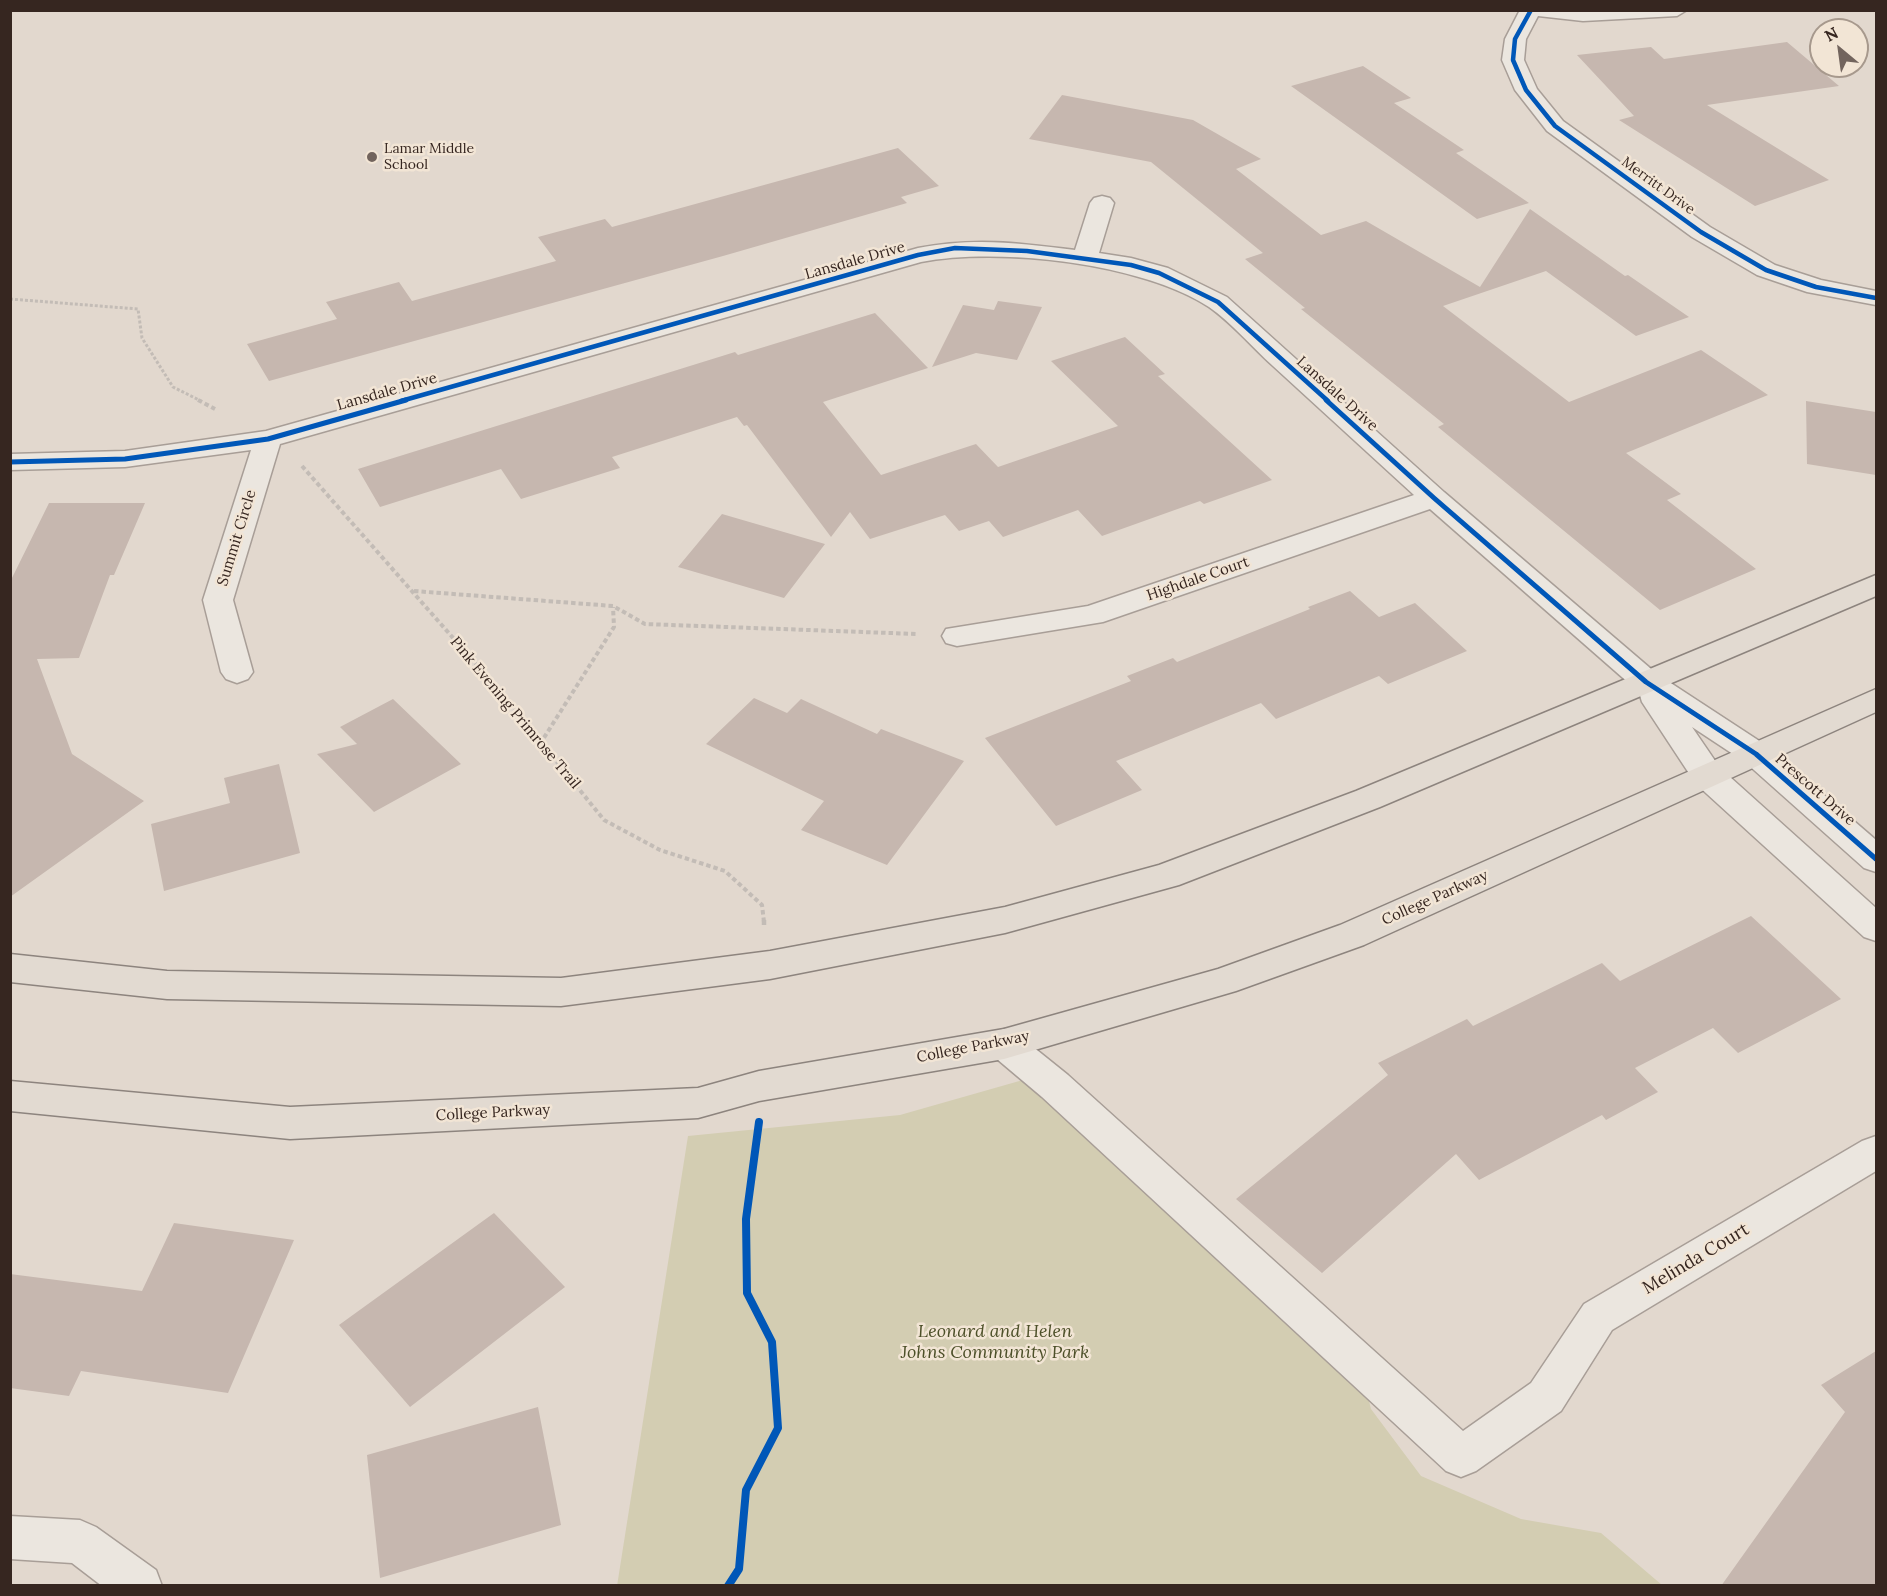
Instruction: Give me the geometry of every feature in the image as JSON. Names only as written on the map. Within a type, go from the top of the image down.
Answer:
[{"type":"main road","points":[[10,968],[167,985],[561,992],[770,964],[1005,920],[1167,876],[1368,799],[1876,585]]},
{"type":"main road","name":"College Parkway","points":[[10,1096],[290,1123],[698,1103],[759,1086],[1004,1044],[1223,981],[1352,935],[1876,700]]},
{"type":"street","name":"Merritt Drive","points":[[1531,10],[1513,48],[1516,71],[1539,108],[1556,126],[1701,232],[1766,270],[1816,286],[1876,298]]},
{"type":"street","points":[[1541,10],[1582,15],[1677,10]]},
{"type":"street","points":[[1085,259],[1102,203]]},
{"type":"street","name":"Lansdale Drive","points":[[10,462],[125,459],[268,439],[918,255],[955,248],[988,249],[1131,265],[1159,273],[1218,302],[1434,498],[1646,682]]},
{"type":"street","name":"Summit Circle","points":[[237,672],[219,600],[268,439]]},
{"type":"street","name":"Highdale Court","points":[[957,636],[1092,615],[1434,498]]},
{"type":"street","points":[[1646,682],[1708,776],[1876,928]]},
{"type":"street","name":"Prescott Drive","points":[[1646,682],[1756,754],[1876,859]]},
{"type":"street","name":"Melinda Court","points":[[1004,1044],[1055,1086],[1461,1457],[1546,1397],[1598,1317],[1876,1152]]},
{"type":"street","points":[[10,1537],[80,1542],[140,1586]]},
{"type":"path","points":[[10,299],[138,309],[142,338],[172,387],[220,412]]},
{"type":"path","points":[[413,591],[613,606],[645,624],[957,636]]},
{"type":"path","points":[[540,744],[614,627],[613,606]]},
{"type":"path","points":[[728,1586],[739,1569],[746,1490],[778,1428],[772,1342],[747,1293],[746,1219],[759,1122]]},
{"type":"green space","name":"Leonard and Helen Johns Community Park","points":[[1058,1070],[1353,1337],[1371,1409],[1421,1476],[1521,1519],[1601,1533],[1662,1585],[617,1586],[688,1136],[900,1115]]},
{"type":"building","points":[[1787,42],[1809,61],[1809,78],[1830,78],[1839,86],[1707,105],[1829,180],[1755,206],[1619,120],[1634,116],[1577,55],[1651,47],[1664,59]]},
{"type":"building","points":[[1363,66],[1411,98],[1394,103],[1464,150],[1456,153],[1529,203],[1477,219],[1291,86]]},
{"type":"building","points":[[1062,95],[1193,120],[1261,159],[1236,169],[1321,235],[1366,221],[1480,287],[1530,209],[1625,276],[1628,275],[1689,317],[1636,336],[1546,271],[1443,306],[1569,402],[1701,350],[1768,395],[1626,453],[1681,494],[1667,500],[1756,569],[1660,610],[1438,427],[1444,424],[1301,309],[1305,308],[1245,259],[1263,253],[1151,162],[1029,139]]},
{"type":"building","points":[[898,148],[939,186],[901,197],[907,203],[269,381],[247,344],[337,319],[326,302],[399,282],[412,301],[556,261],[538,237],[605,219],[612,227]]},
{"type":"building","points":[[998,301],[1042,307],[1017,360],[976,353],[932,367],[963,305],[994,310]]},
{"type":"building","points":[[875,313],[928,368],[823,402],[881,475],[976,444],[998,467],[1118,426],[1051,361],[1125,337],[1165,374],[1158,376],[1272,480],[1204,504],[1200,501],[1102,536],[1078,510],[1003,537],[989,521],[959,531],[945,515],[870,539],[850,512],[831,537],[747,425],[744,426],[737,417],[612,457],[620,468],[521,499],[501,469],[380,507],[358,469],[735,352],[738,355]]},
{"type":"building","points":[[1806,401],[1876,412],[1876,475],[1807,464]]},
{"type":"building","points":[[49,503],[145,503],[114,575],[110,575],[79,658],[37,659],[72,754],[144,801],[10,897],[10,582]]},
{"type":"building","points":[[722,514],[825,544],[784,598],[678,567]]},
{"type":"building","points":[[1350,591],[1379,617],[1415,603],[1467,651],[1388,684],[1379,676],[1276,719],[1261,703],[1116,761],[1142,790],[1056,826],[985,738],[1131,681],[1127,676],[1173,658],[1177,662]]},
{"type":"building","points":[[754,698],[787,713],[801,699],[877,734],[881,729],[964,761],[887,865],[801,830],[824,801],[706,744]]},
{"type":"building","points":[[393,699],[461,764],[374,812],[317,754],[357,744],[340,727]]},
{"type":"building","points":[[279,764],[300,853],[164,891],[151,824],[230,803],[224,778]]},
{"type":"building","points":[[1751,916],[1841,999],[1738,1053],[1713,1028],[1635,1068],[1658,1092],[1606,1120],[1602,1115],[1479,1180],[1456,1154],[1322,1273],[1236,1199],[1388,1075],[1378,1063],[1467,1019],[1473,1026],[1602,963],[1620,981]]},
{"type":"building","points":[[494,1213],[565,1287],[410,1407],[339,1325]]},
{"type":"building","points":[[174,1223],[294,1240],[228,1393],[81,1371],[69,1396],[10,1388],[10,1274],[142,1291]]},
{"type":"building","points":[[1876,1351],[1876,1586],[1721,1586],[1845,1412],[1821,1385]]},
{"type":"building","points":[[538,1407],[561,1525],[380,1578],[367,1455]]},
{"type":"cycle path","points":[[1531,10],[1515,39],[1513,60],[1526,90],[1555,126],[1701,232],[1766,270],[1816,287],[1876,298]]},
{"type":"cycle path","points":[[10,462],[125,459],[268,439],[918,255],[955,248],[1027,251],[1131,265],[1159,273],[1218,302],[1434,498],[1646,682],[1756,754],[1876,859]]},
{"type":"cycle path","points":[[728,1586],[739,1569],[746,1490],[778,1428],[772,1342],[747,1293],[746,1219],[759,1122]]},
{"type":"place","name":"Lamar Middle School","points":[[372,157]]}]
